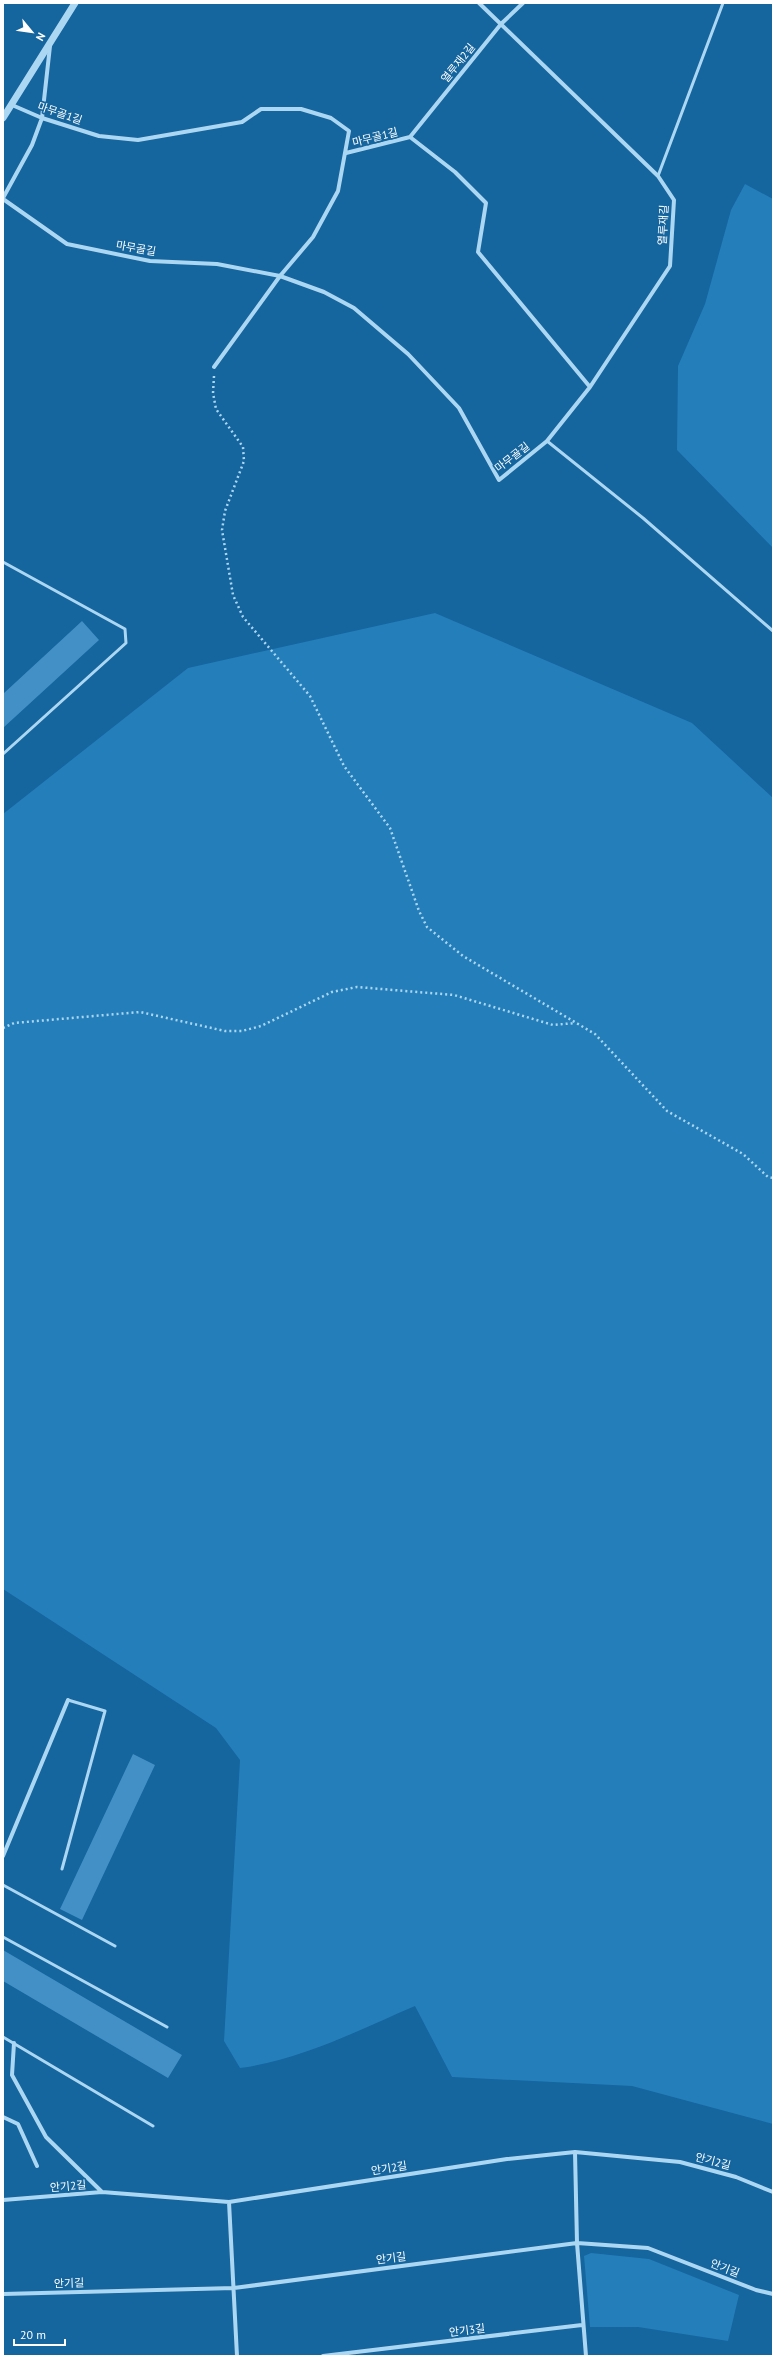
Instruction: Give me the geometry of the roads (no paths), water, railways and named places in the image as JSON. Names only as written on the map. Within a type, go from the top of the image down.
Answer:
[{"type":"street","points":[[3,118],[75,3]]},
{"type":"street","name":"열루재길","points":[[479,3],[658,176],[674,200],[670,266],[590,387],[547,441]]},
{"type":"street","name":"열루재2길","points":[[410,137],[501,24],[523,3]]},
{"type":"street","points":[[3,199],[32,146],[42,118],[50,44]]},
{"type":"street","name":"마무골1길","points":[[12,105],[42,118],[99,136],[138,140],[242,122],[261,109],[302,109],[331,118],[349,131],[346,154],[410,137],[455,172],[486,203],[478,252],[590,387]]},
{"type":"street","points":[[214,367],[280,276],[314,237],[338,191],[346,154]]},
{"type":"street","name":"마무골길","points":[[3,199],[67,244],[150,261],[217,264],[280,276],[324,292],[354,308],[408,354],[459,408],[499,480],[547,441]]},
{"type":"street","points":[[3,1856],[68,1700]]},
{"type":"street","points":[[14,2043],[12,2076],[46,2137],[102,2192]]},
{"type":"street","points":[[3,2117],[18,2124],[37,2166]]},
{"type":"street","points":[[575,2152],[577,2243],[582,2325],[586,2356]]},
{"type":"street","name":"안기2길","points":[[3,2200],[102,2192],[229,2202],[508,2159],[575,2152],[680,2162],[736,2177],[773,2192]]},
{"type":"street","points":[[229,2202],[237,2356]]},
{"type":"street","name":"안기길","points":[[3,2294],[234,2288],[577,2243],[648,2248],[756,2290],[773,2294]]},
{"type":"street","name":"안기3길","points":[[322,2356],[582,2325]]},
{"type":"lane","points":[[658,176],[723,3]]},
{"type":"lane","points":[[547,441],[643,518],[773,631]]},
{"type":"lane","points":[[3,562],[125,630],[126,643],[3,754]]},
{"type":"lane","points":[[62,1869],[105,1711],[68,1700]]},
{"type":"lane","points":[[3,1885],[115,1946]]},
{"type":"lane","points":[[3,1937],[167,2027]]},
{"type":"lane","points":[[3,2037],[153,2126]]}]
